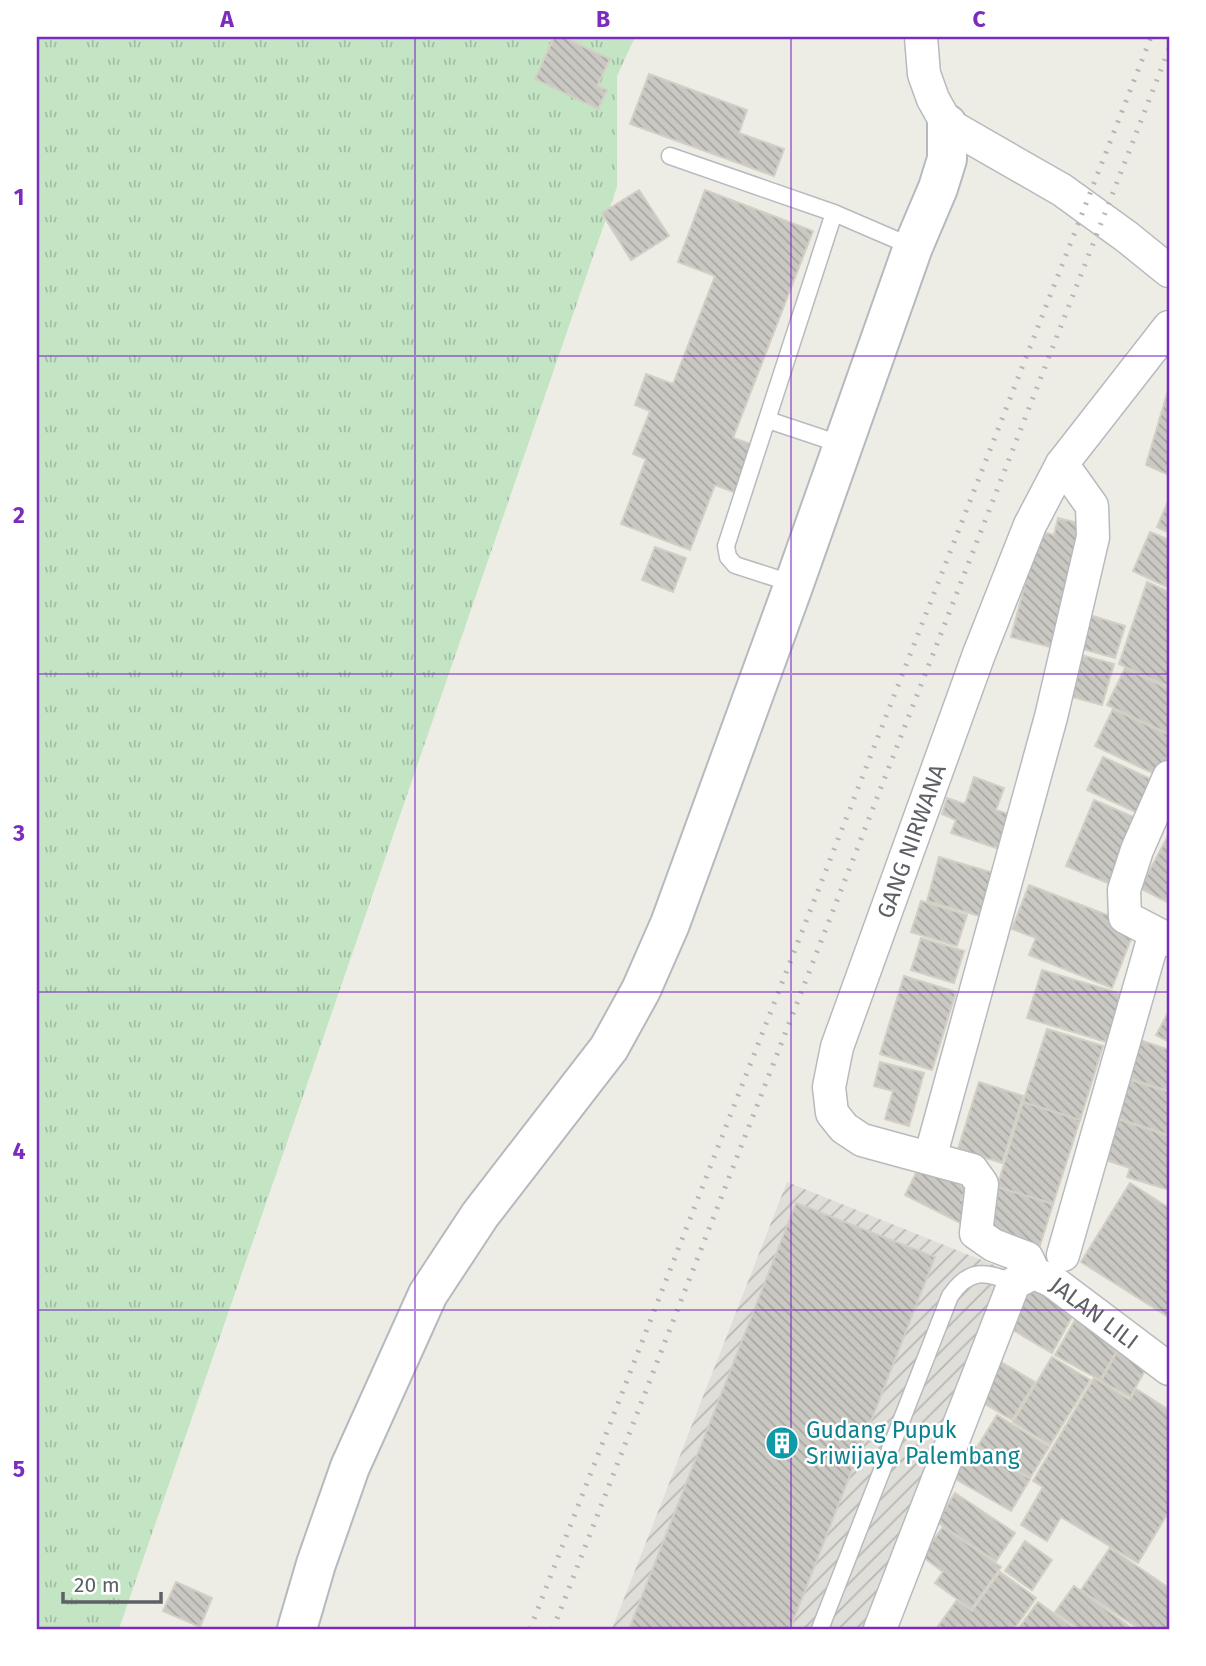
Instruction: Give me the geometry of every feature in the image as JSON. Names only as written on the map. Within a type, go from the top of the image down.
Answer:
[{"type":"street","points":[[297,1629],[350,1466],[428,1294],[480,1215],[609,1048],[641,990],[670,924],[947,159],[947,124],[933,99],[924,74],[921,37]]},
{"type":"street","points":[[947,124],[1062,190],[1169,271]]},
{"type":"street","name":"GANG NIRWANA","points":[[1024,1278],[1027,1258],[993,1245],[976,1233],[982,1184],[972,1170],[862,1140],[844,1128],[832,1113],[829,1087],[837,1047],[979,654],[1030,525],[1062,464],[1169,327]]},
{"type":"street","points":[[930,1158],[1051,717],[1093,537],[1092,506],[1062,464]]},
{"type":"street","points":[[1063,1255],[1162,936],[1125,917],[1124,890],[1137,850],[1169,777]]},
{"type":"street","points":[[880,1629],[1024,1278]]},
{"type":"street","name":"JALAN LILI","points":[[1024,1278],[1052,1281],[1169,1369]]},
{"type":"lane","points":[[670,156],[834,213],[913,247]]},
{"type":"lane","points":[[794,584],[735,565],[728,556],[726,546],[834,213]]},
{"type":"lane","points":[[768,420],[843,445]]},
{"type":"lane","points":[[820,1629],[950,1296],[957,1285],[978,1274],[1024,1278]]},
{"type":"shaded area","name":"Gudang Pupuk Sriwijaya Palembang","points":[[787,1182],[1009,1271],[865,1629],[612,1629]]},
{"type":"green space","points":[[37,37],[635,37],[617,76],[617,187],[119,1629],[37,1629]]},
{"type":"building","points":[[554,37],[563,37],[610,59],[597,86],[607,90],[598,109],[535,79]]},
{"type":"building","points":[[649,74],[747,110],[739,133],[784,149],[774,176],[630,124]]},
{"type":"building","points":[[639,190],[669,236],[631,260],[602,213]]},
{"type":"building","points":[[705,190],[813,231],[733,438],[754,445],[736,493],[715,485],[690,550],[621,524],[646,459],[633,454],[650,411],[635,405],[646,374],[673,384],[715,276],[678,262]]},
{"type":"building","points":[[1169,387],[1169,475],[1146,465]]},
{"type":"building","points":[[1169,499],[1169,533],[1157,527]]},
{"type":"building","points":[[1058,518],[1090,526],[1058,649],[1011,637],[1039,531],[1054,535]]},
{"type":"building","points":[[1150,532],[1169,540],[1169,588],[1133,571]]},
{"type":"building","points":[[655,547],[686,558],[673,592],[642,580]]},
{"type":"building","points":[[1147,582],[1169,592],[1169,687],[1119,664]]},
{"type":"building","points":[[1080,612],[1125,626],[1115,658],[1069,645]]},
{"type":"building","points":[[1081,655],[1114,664],[1102,705],[1069,696]]},
{"type":"building","points":[[1125,668],[1169,689],[1169,734],[1107,705]]},
{"type":"building","points":[[1113,709],[1169,735],[1169,753],[1159,776],[1095,746]]},
{"type":"building","points":[[1103,757],[1155,781],[1140,814],[1087,790]]},
{"type":"building","points":[[974,777],[1004,788],[996,810],[1014,816],[1002,850],[951,833],[956,820],[942,814],[947,798],[965,804]]},
{"type":"building","points":[[1094,800],[1138,819],[1110,884],[1066,866]]},
{"type":"building","points":[[1169,834],[1169,903],[1140,888]]},
{"type":"building","points":[[939,857],[1007,877],[994,920],[927,901]]},
{"type":"building","points":[[1029,885],[1136,926],[1112,988],[1029,955],[1036,938],[1012,929]]},
{"type":"building","points":[[921,901],[967,915],[957,946],[911,932]]},
{"type":"building","points":[[921,938],[964,951],[954,983],[911,970]]},
{"type":"building","points":[[1042,970],[1128,996],[1113,1044],[1027,1018]]},
{"type":"building","points":[[904,976],[956,992],[932,1070],[880,1054]]},
{"type":"building","points":[[1169,1011],[1169,1042],[1156,1035]]},
{"type":"building","points":[[1047,1029],[1103,1046],[1080,1120],[1023,1102]]},
{"type":"building","points":[[1140,1040],[1169,1050],[1169,1091],[1128,1078]]},
{"type":"building","points":[[880,1062],[924,1073],[909,1126],[885,1119],[893,1091],[874,1086]]},
{"type":"building","points":[[1127,1079],[1169,1092],[1169,1135],[1114,1117]]},
{"type":"building","points":[[979,1082],[1023,1096],[1002,1163],[958,1149]]},
{"type":"building","points":[[1023,1102],[1080,1120],[1053,1204],[997,1187]]},
{"type":"building","points":[[1114,1118],[1169,1136],[1169,1190],[1127,1177],[1130,1168],[1100,1158]]},
{"type":"building","points":[[920,1165],[966,1188],[961,1200],[977,1208],[968,1227],[905,1195]]},
{"type":"building","points":[[1130,1183],[1169,1208],[1167,1316],[1081,1262]]},
{"type":"building","points":[[997,1187],[1053,1204],[1038,1252],[982,1235]]},
{"type":"building","name":"Gudang Pupuk Sriwijaya Palembang","points":[[796,1203],[935,1257],[790,1629],[629,1629]]},
{"type":"building","points":[[1035,1279],[1079,1304],[1052,1353],[1008,1327]]},
{"type":"building","points":[[1080,1311],[1125,1336],[1100,1380],[1055,1355]]},
{"type":"building","points":[[1123,1341],[1152,1358],[1130,1397],[1101,1381]]},
{"type":"building","points":[[1052,1357],[1090,1380],[1050,1445],[1013,1422]]},
{"type":"building","points":[[1001,1362],[1035,1382],[1012,1420],[978,1400]]},
{"type":"building","points":[[1094,1378],[1130,1400],[1136,1389],[1169,1410],[1169,1511],[1138,1563],[1061,1517],[1047,1541],[1021,1525],[1043,1487],[1033,1481]]},
{"type":"building","points":[[997,1415],[1049,1447],[1030,1478],[978,1446]]},
{"type":"building","points":[[971,1444],[1030,1479],[1011,1511],[952,1477]]},
{"type":"building","points":[[955,1493],[1015,1533],[996,1561],[937,1522]]},
{"type":"building","points":[[943,1527],[1001,1567],[971,1609],[935,1583],[943,1572],[922,1556]]},
{"type":"building","points":[[1025,1541],[1052,1560],[1032,1590],[1005,1571]]},
{"type":"building","points":[[1110,1548],[1169,1588],[1169,1629],[1139,1629],[1081,1590]]},
{"type":"building","points":[[1000,1572],[1036,1598],[1014,1629],[936,1629],[957,1600],[972,1611]]},
{"type":"building","points":[[176,1582],[212,1598],[200,1627],[163,1611]]},
{"type":"building","points":[[1074,1586],[1130,1627],[1079,1629],[1055,1612]]},
{"type":"building","points":[[1038,1602],[1075,1629],[1018,1629]]},
{"type":"railway","points":[[530,1629],[1151,37]]},
{"type":"railway","points":[[553,1629],[1169,49]]},
{"type":"place","name":"Gudang Pupuk Sriwijaya Palembang","points":[[782,1443]]}]
